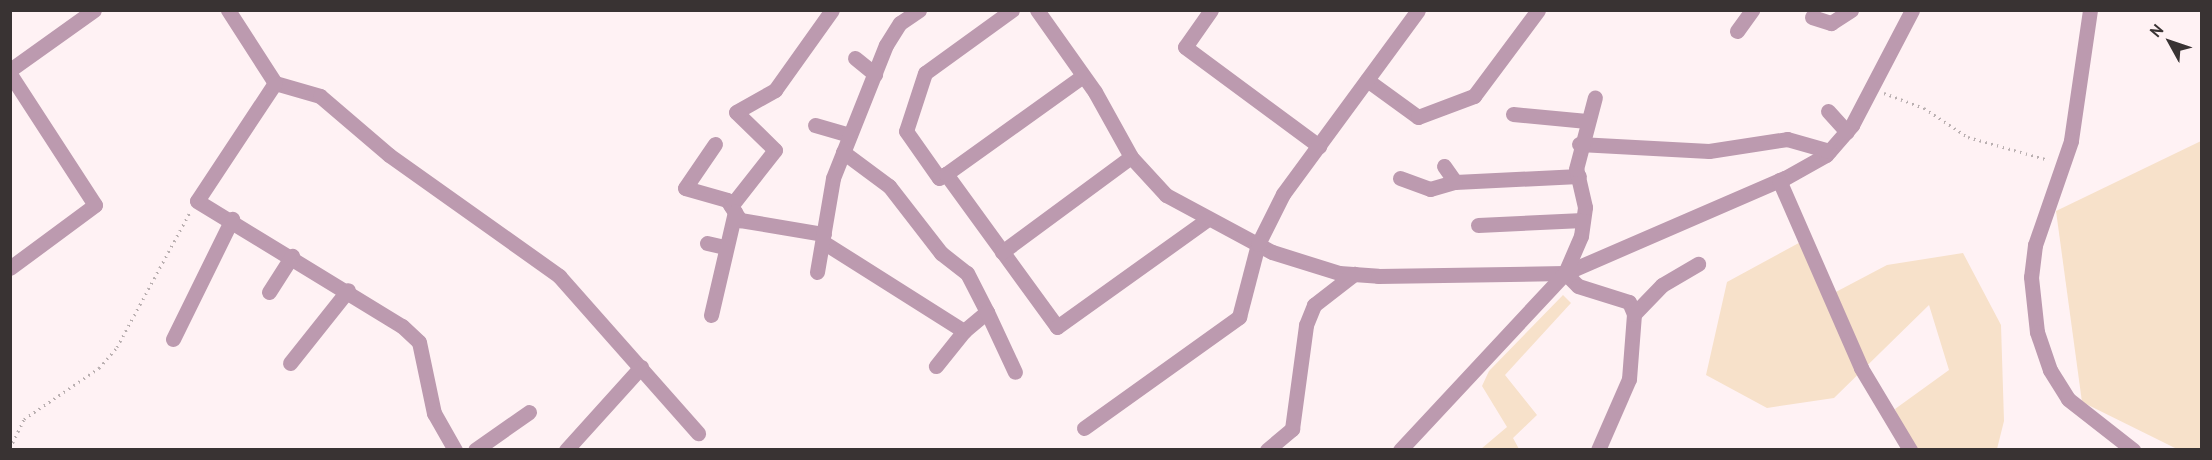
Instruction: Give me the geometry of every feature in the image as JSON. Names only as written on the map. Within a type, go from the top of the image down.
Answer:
[{"type":"street","points":[[10,268],[95,205],[10,72],[94,10]]},
{"type":"street","points":[[228,10],[275,83],[320,96],[389,155],[559,276],[698,433]]},
{"type":"street","points":[[711,315],[733,209],[775,150],[736,112],[775,90],[832,10]]},
{"type":"street","points":[[817,272],[843,152],[875,74],[900,23],[919,10]]},
{"type":"street","points":[[1012,10],[925,73],[906,131],[939,178],[1083,76]]},
{"type":"street","points":[[1037,10],[1083,76],[1131,157],[1166,195],[1258,244],[1354,274],[1566,273],[1578,286],[1629,302],[1635,314],[1629,379],[1598,450]]},
{"type":"street","points":[[1211,10],[1185,47],[1319,146]]},
{"type":"street","points":[[1084,428],[1239,317],[1258,244],[1283,194],[1418,10]]},
{"type":"street","points":[[1737,31],[1752,10]]},
{"type":"street","points":[[1812,17],[1831,23],[1851,10]]},
{"type":"street","points":[[1400,450],[1566,273],[1779,180],[1829,151],[1847,132],[1912,10]]},
{"type":"street","points":[[2090,10],[2064,164],[2035,245],[2031,277],[2037,332],[2050,370],[2068,399],[2133,450]]},
{"type":"street","points":[[1367,80],[1418,117],[1474,96],[1529,13]]},
{"type":"street","points":[[855,58],[875,74]]},
{"type":"street","points":[[275,83],[197,201],[232,219],[348,290],[419,342],[434,413],[455,450]]},
{"type":"street","points":[[1566,273],[1583,220],[1579,144],[1595,97]]},
{"type":"street","points":[[1828,111],[1847,132]]},
{"type":"street","points":[[1513,114],[1587,121]]},
{"type":"street","points":[[815,125],[850,135]]},
{"type":"street","points":[[1579,144],[1709,151],[1787,139],[1829,151]]},
{"type":"street","points":[[715,144],[685,188],[733,209],[740,220],[823,238],[964,331]]},
{"type":"street","points":[[843,152],[889,186],[941,253],[967,273],[1015,372]]},
{"type":"street","points":[[1002,252],[1131,157]]},
{"type":"street","points":[[1444,166],[1455,182]]},
{"type":"street","points":[[946,174],[1057,327],[1208,219]]},
{"type":"street","points":[[1400,178],[1430,189],[1455,182],[1579,176]]},
{"type":"street","points":[[1779,180],[1861,368],[1910,450]]},
{"type":"street","points":[[172,339],[232,219]]},
{"type":"street","points":[[1478,225],[1583,220]]},
{"type":"street","points":[[707,243],[725,247]]},
{"type":"street","points":[[269,292],[292,256]]},
{"type":"street","points":[[1635,314],[1662,285],[1698,264]]},
{"type":"street","points":[[1267,450],[1292,429],[1310,315],[1314,304],[1354,274]]},
{"type":"street","points":[[290,363],[348,290]]},
{"type":"street","points":[[936,366],[964,331],[987,312]]},
{"type":"street","points":[[566,450],[641,367]]},
{"type":"street","points":[[475,450],[530,412]]},
{"type":"path","points":[[1871,89],[1924,108],[1994,147],[2064,164]]},
{"type":"path","points":[[10,448],[24,419],[99,368],[117,347],[197,201]]},
{"type":"shaded area","points":[[2201,141],[2201,448],[2177,449],[2082,402],[2056,211]]},
{"type":"shaded area","points":[[1808,238],[1832,294],[1887,265],[1963,253],[2001,325],[2004,421],[1997,449],[1909,449],[1895,409],[1949,370],[1929,305],[1834,398],[1767,408],[1706,375],[1727,282]]},
{"type":"shaded area","points":[[1563,295],[1571,303],[1505,375],[1537,415],[1513,438],[1519,449],[1481,449],[1507,427],[1482,386],[1489,371]]}]
